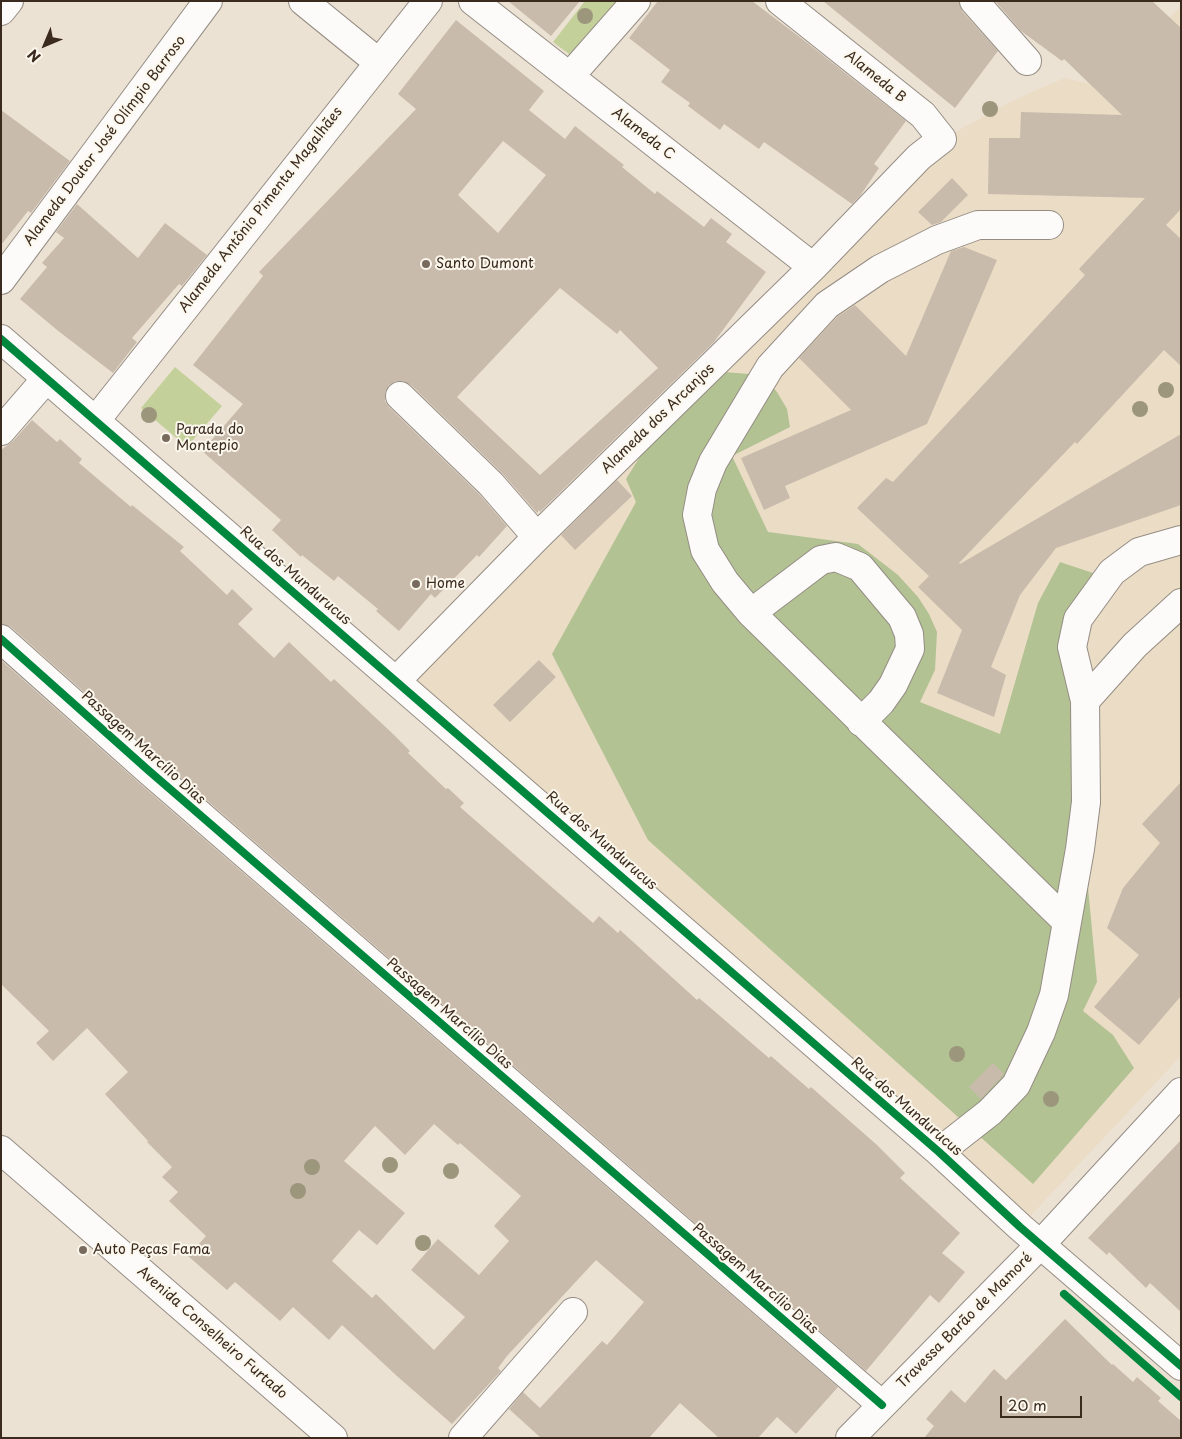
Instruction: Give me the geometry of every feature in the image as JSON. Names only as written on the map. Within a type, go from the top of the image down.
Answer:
[{"type":"street","points":[[1,11],[9,1]]},
{"type":"street","name":"Alameda Doutor José Olímpio Barroso","points":[[1,280],[208,1]]},
{"type":"street","points":[[303,1],[378,62]]},
{"type":"street","name":"Alameda Antônio Pimenta Magalhães","points":[[96,420],[428,1]]},
{"type":"street","name":"Alameda C","points":[[473,1],[813,267]]},
{"type":"street","points":[[570,76],[636,1]]},
{"type":"street","name":"Alameda B","points":[[780,1],[923,115],[942,140],[919,157]]},
{"type":"street","points":[[974,1],[1027,60]]},
{"type":"street","name":"Alameda dos Arcanjos","points":[[396,681],[537,536],[813,267],[919,157]]},
{"type":"street","points":[[1049,225],[978,225],[937,240],[880,269],[826,305],[770,367],[713,462],[702,489],[697,515],[705,550],[725,582],[751,613],[1066,922]]},
{"type":"street","name":"Rua dos Mundurucus","points":[[1,339],[939,1152],[1181,1366]]},
{"type":"street","points":[[1,431],[46,379]]},
{"type":"street","points":[[400,396],[491,484],[537,536]]},
{"type":"street","points":[[939,1152],[990,1112],[1016,1085],[1054,995],[1080,849],[1086,802],[1085,701],[1072,647],[1078,620],[1112,572],[1139,552],[1181,540]]},
{"type":"street","points":[[751,613],[821,560],[836,557],[860,568],[902,617],[909,634],[910,649],[893,685],[881,702],[861,722]]},
{"type":"street","points":[[1085,701],[1135,645],[1181,603]]},
{"type":"street","name":"Passagem Marcílio Dias","points":[[1,639],[148,770],[882,1405]]},
{"type":"street","name":"Travessa Barão de Mamoré","points":[[850,1438],[1041,1244],[1181,1092]]},
{"type":"street","name":"Avenida Conselheiro Furtado","points":[[1,1150],[333,1438]]},
{"type":"street","points":[[463,1438],[573,1312]]},
{"type":"shaded area","points":[[1181,6],[1181,1056],[1020,1227],[396,681],[942,139],[1012,101],[1064,78],[1100,86]]},
{"type":"green space","points":[[585,1],[624,1],[573,57],[553,42]]},
{"type":"green space","points":[[175,367],[222,406],[187,447],[141,408]]},
{"type":"green space","points":[[724,372],[762,375],[777,392],[787,409],[790,427],[732,456],[768,532],[858,544],[898,575],[918,597],[929,614],[937,632],[935,670],[920,702],[1000,734],[1038,603],[1060,562],[1099,575],[1063,626],[1097,982],[1083,1011],[1113,1035],[1134,1068],[1033,1184],[648,840],[552,654],[636,502],[626,479],[665,417]]},
{"type":"building","points":[[508,1],[580,1],[551,36]]},
{"type":"building","points":[[658,1],[752,1],[906,121],[874,164],[879,168],[860,196],[852,204],[764,142],[759,149],[724,124],[720,130],[688,106],[690,103],[661,82],[670,70],[629,38]]},
{"type":"building","points":[[823,1],[959,1],[962,11],[998,51],[955,108]]},
{"type":"building","points":[[995,1],[1152,1],[1181,28],[1181,209],[1166,225],[1181,239],[1181,366],[1164,350],[1077,444],[1075,442],[959,563],[1181,434],[1181,505],[1056,548],[1020,595],[991,667],[1006,675],[994,717],[937,693],[962,630],[918,587],[929,576],[857,508],[886,478],[893,482],[1085,275],[1079,269],[1145,198],[988,194],[989,138],[1020,138],[1021,112],[1122,115],[1064,59],[1062,61],[1021,31]]},
{"type":"building","points":[[456,20],[544,91],[529,110],[565,139],[575,126],[624,165],[622,167],[655,194],[657,191],[704,227],[711,218],[732,234],[726,242],[766,272],[714,342],[537,513],[502,473],[411,385],[403,381],[396,381],[389,385],[385,393],[385,401],[389,407],[480,495],[507,526],[479,557],[477,555],[435,598],[431,594],[399,631],[376,611],[378,609],[338,576],[334,581],[302,555],[301,557],[272,530],[281,520],[202,451],[243,404],[193,365],[263,276],[259,272],[416,109],[398,94]],"holes":[[[503,141],[546,175],[498,233],[458,195]],[[560,288],[617,334],[620,330],[658,368],[540,475],[457,397]]]},
{"type":"building","points":[[1,110],[70,161],[31,213],[28,211],[1,245]]},
{"type":"building","points":[[952,178],[968,195],[941,222],[932,225],[918,212]]},
{"type":"building","points":[[77,204],[138,258],[165,223],[207,255],[182,286],[179,284],[132,338],[137,342],[113,373],[20,299],[47,267],[42,263],[64,238],[56,232]]},
{"type":"building","points":[[964,247],[997,260],[927,424],[785,486],[790,498],[764,510],[741,458],[851,410],[799,358],[837,317],[855,305],[906,356],[951,251]]},
{"type":"building","points":[[32,420],[57,442],[60,439],[82,459],[79,463],[131,507],[132,505],[184,547],[180,551],[227,595],[232,589],[253,609],[238,624],[274,658],[289,642],[331,682],[334,679],[391,732],[410,751],[408,753],[446,789],[448,788],[464,803],[460,807],[593,923],[599,916],[618,933],[620,930],[697,1000],[699,998],[769,1058],[771,1056],[809,1089],[811,1087],[877,1145],[905,1173],[900,1178],[960,1233],[942,1253],[965,1272],[939,1303],[930,1295],[866,1371],[158,758],[11,627],[1,624],[1,450],[13,441]]},
{"type":"building","points":[[617,480],[632,496],[575,550],[561,535]]},
{"type":"building","points":[[1,660],[138,782],[838,1387],[796,1434],[777,1417],[758,1438],[719,1438],[680,1403],[649,1438],[541,1438],[509,1409],[523,1392],[540,1408],[602,1341],[607,1345],[644,1302],[596,1260],[507,1356],[498,1368],[501,1371],[452,1424],[342,1325],[329,1340],[293,1307],[280,1321],[235,1282],[227,1290],[188,1256],[206,1236],[169,1201],[178,1192],[162,1177],[172,1167],[147,1142],[105,1094],[128,1072],[87,1028],[53,1061],[36,1043],[49,1031],[1,984]],"holes":[[[434,1124],[458,1145],[460,1143],[521,1196],[494,1226],[509,1241],[479,1275],[438,1239],[411,1270],[465,1317],[434,1350],[376,1294],[372,1298],[332,1261],[359,1230],[377,1245],[405,1213],[344,1161],[375,1126],[405,1155]]]},
{"type":"building","points":[[539,660],[556,677],[510,722],[493,705]]},
{"type":"building","points":[[1181,782],[1181,996],[1139,1045],[1094,1007],[1139,955],[1107,928],[1123,888],[1160,843],[1142,824]]},
{"type":"building","points":[[993,1063],[1004,1074],[981,1099],[969,1087]]},
{"type":"building","points":[[1181,1140],[1181,1312],[1150,1283],[1146,1288],[1109,1252],[1107,1255],[1088,1238]]},
{"type":"building","points":[[1065,1319],[1112,1365],[1133,1382],[1137,1377],[1161,1398],[1158,1401],[1181,1421],[1181,1438],[924,1438],[934,1426],[926,1419],[951,1390],[965,1403],[994,1369],[1006,1380]]},
{"type":"cycle path","points":[[1,339],[939,1152],[1020,1227],[1181,1366]]},
{"type":"cycle path","points":[[1,639],[148,770],[882,1405]]},
{"type":"cycle path","points":[[1064,1294],[1181,1397]]},
{"type":"place","name":"Santo Dumont","points":[[426,264]]},
{"type":"place","name":"Parada do Montepio","points":[[166,438]]},
{"type":"place","name":"Home","points":[[416,584]]},
{"type":"place","name":"Auto Peças Fama","points":[[83,1250]]}]
